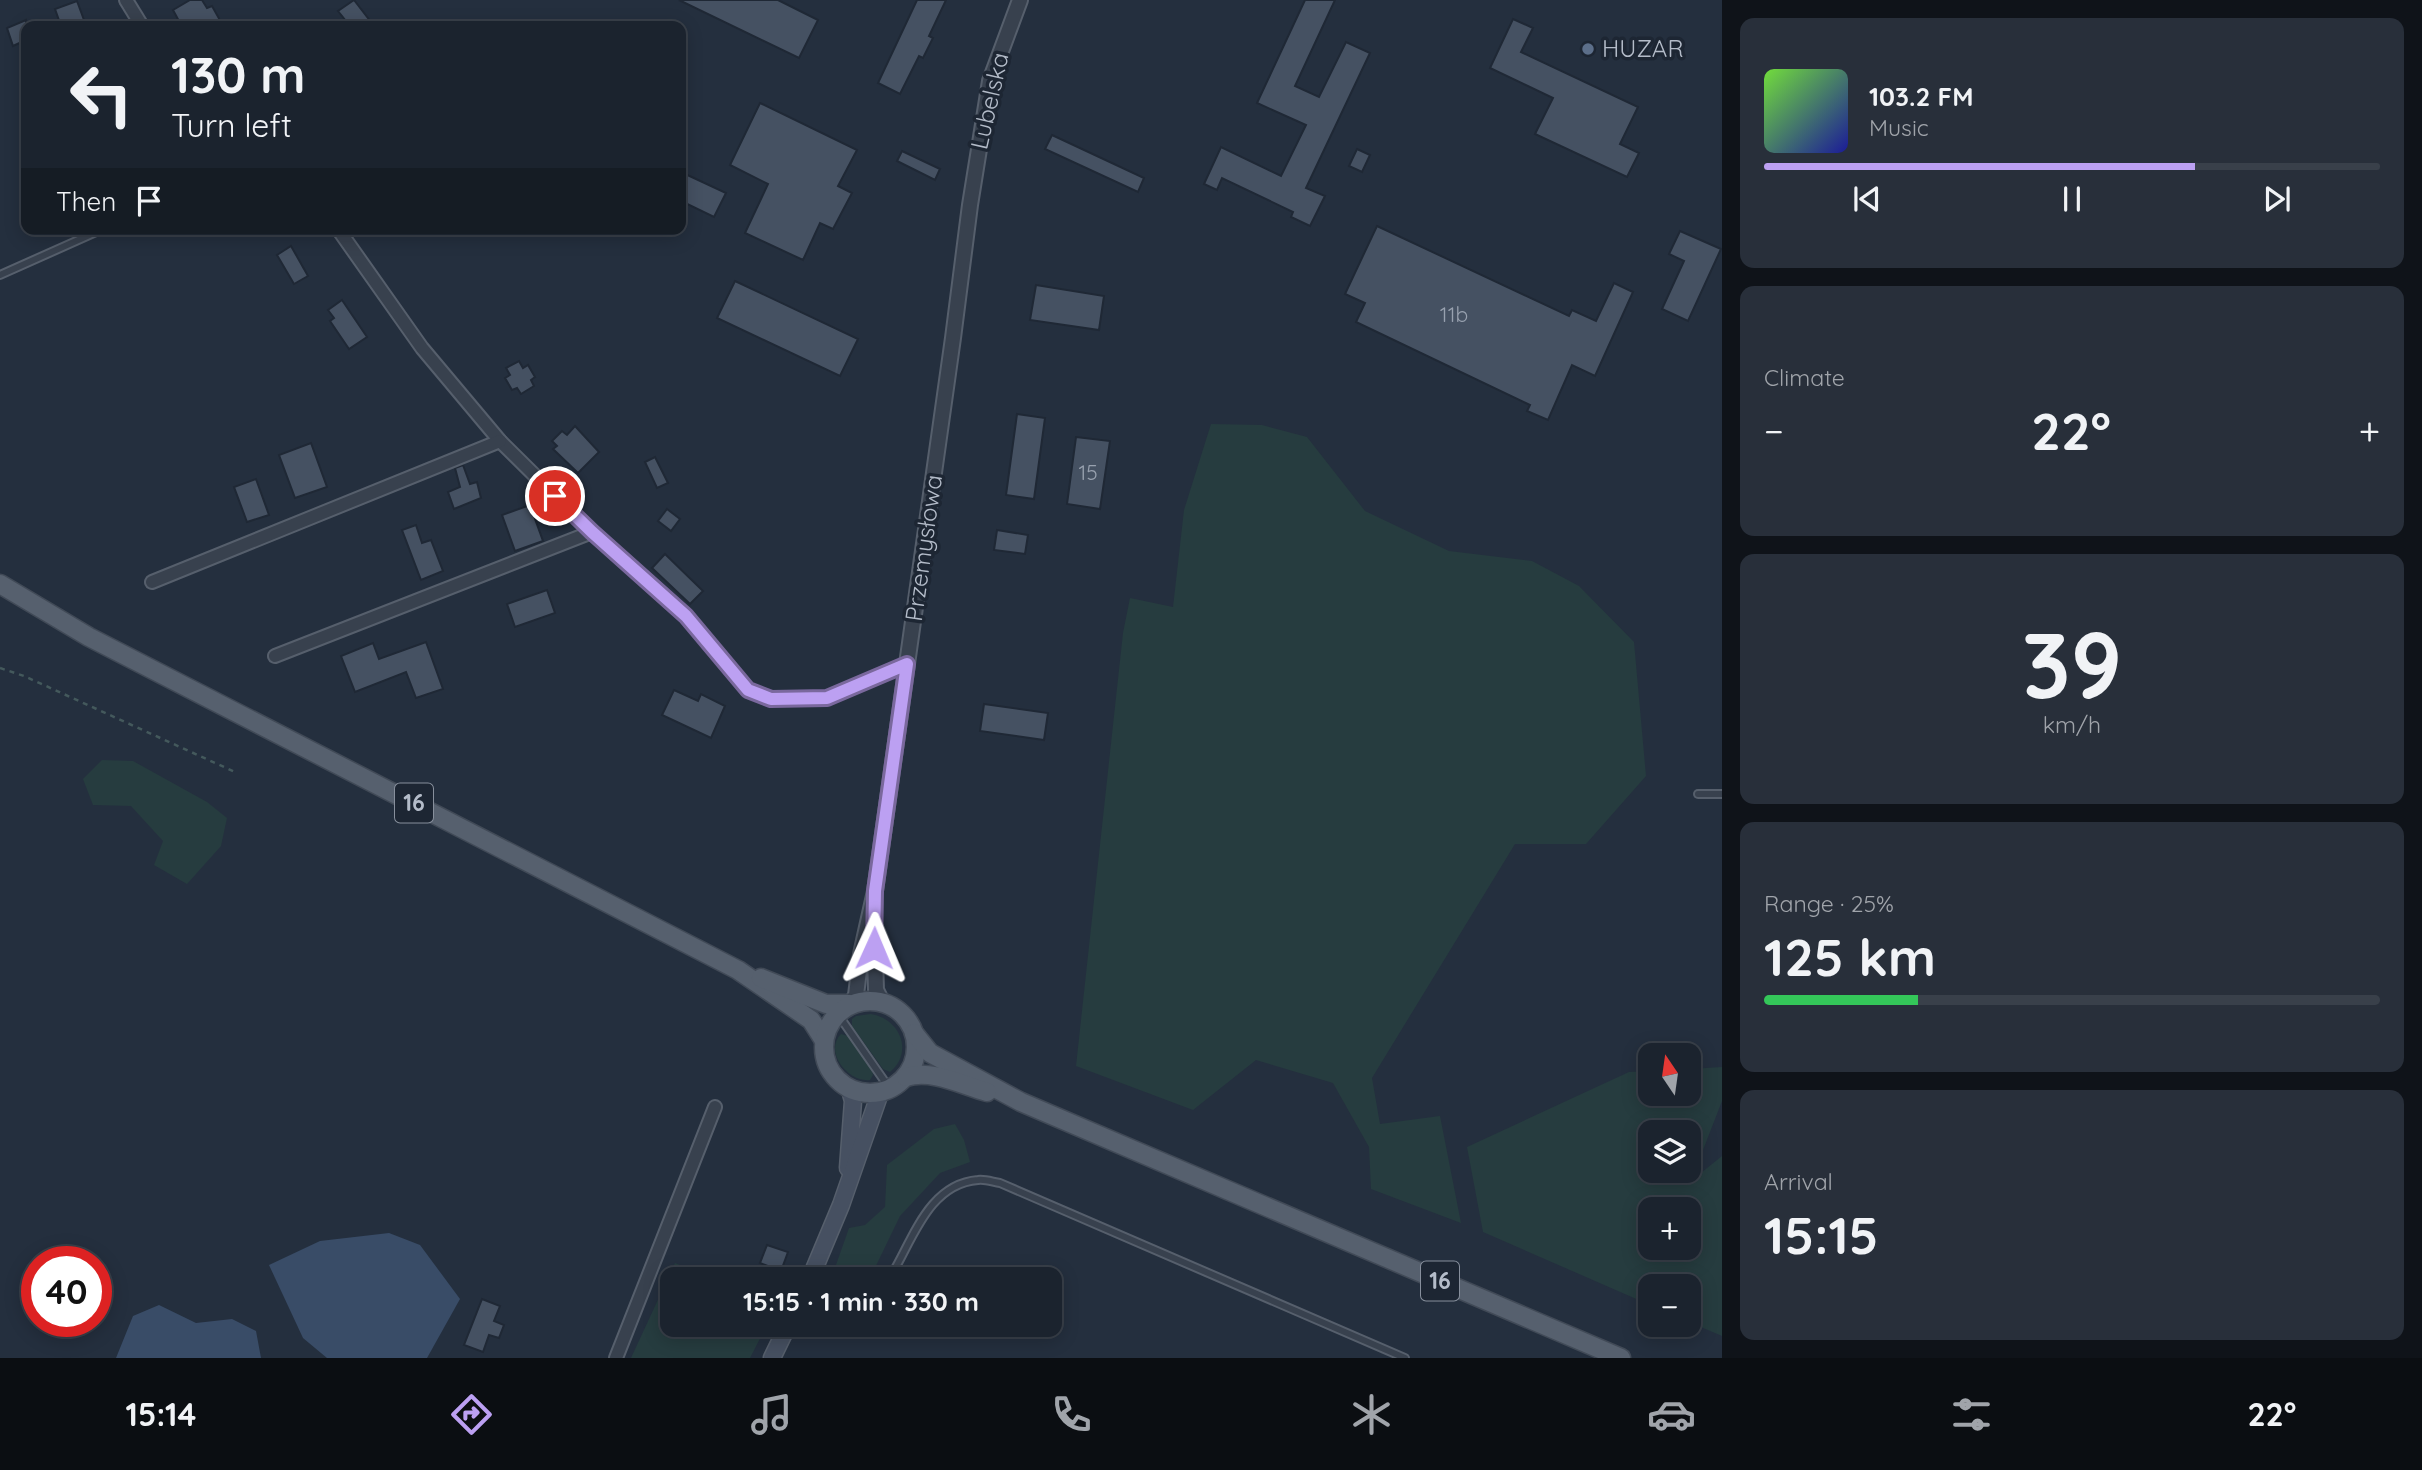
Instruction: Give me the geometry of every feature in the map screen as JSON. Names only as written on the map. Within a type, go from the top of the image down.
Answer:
[{"type":"main road","name":"16","points":[[0,584],[89,637],[738,970],[844,1009],[867,1001],[882,1002],[907,1019],[930,1053],[1021,1102],[1621,1358]]},
{"type":"main road","name":"16","points":[[0,599],[89,637]]},
{"type":"main road","name":"16","points":[[738,970],[811,1020],[824,1039]]},
{"type":"main road","points":[[844,1009],[828,1025],[823,1054],[828,1069],[837,1081],[850,1090],[865,1094],[885,1091],[906,1077],[915,1056],[914,1033]]},
{"type":"main road","name":"16","points":[[906,1077],[928,1074],[1021,1102]]},
{"type":"main road","points":[[847,1185],[853,1101],[850,1090]]},
{"type":"main road","points":[[815,1267],[885,1091]]},
{"type":"main road","points":[[772,1358],[782,1337]]},
{"type":"street","points":[[126,0],[139,21]]},
{"type":"street","name":"Lubelska","points":[[970,205],[990,81],[1020,0]]},
{"type":"street","name":"Przemysłowa","points":[[844,1009],[856,995],[861,954],[875,891],[970,205]]},
{"type":"street","points":[[342,235],[422,348],[500,441],[592,532],[686,616],[748,690],[771,699],[827,698],[907,664]]},
{"type":"street","points":[[152,582],[500,441]]},
{"type":"street","points":[[275,656],[592,532]]},
{"type":"street","name":"Przemysłowa","points":[[875,891],[874,967],[876,990],[882,1002]]},
{"type":"street","points":[[616,1358],[715,1107]]},
{"type":"lane","points":[[0,275],[90,235]]},
{"type":"lane","points":[[1698,794],[1722,794]]},
{"type":"lane","points":[[844,1009],[885,1091]]},
{"type":"lane","points":[[896,1267],[927,1210],[943,1194],[962,1184],[979,1180],[1000,1182],[1405,1358]]},
{"type":"path","points":[[0,667],[235,772]]},
{"type":"green space","points":[[1211,424],[1262,425],[1307,437],[1365,511],[1449,551],[1532,561],[1579,586],[1634,642],[1646,776],[1586,844],[1515,844],[1372,1078],[1380,1124],[1440,1116],[1461,1223],[1371,1189],[1369,1147],[1333,1083],[1256,1060],[1193,1110],[1076,1066],[1123,633],[1130,598],[1173,607],[1184,510]]},
{"type":"green space","points":[[102,760],[133,761],[207,802],[227,818],[221,846],[187,884],[154,865],[163,841],[131,806],[93,805],[83,779]]},
{"type":"green space","points":[[871,1014],[890,1022],[900,1037],[901,1055],[890,1072],[883,1069],[852,1026],[852,1019],[856,1016]]},
{"type":"green space","points":[[841,1034],[848,1036],[872,1070],[870,1080],[854,1077],[841,1065],[835,1049]]},
{"type":"green space","points":[[1722,1067],[1722,1101],[1701,1155],[1701,1120],[1638,1120],[1638,1183],[1701,1183],[1701,1173],[1722,1156],[1722,1336],[1701,1327],[1701,1274],[1638,1274],[1638,1300],[1483,1232],[1467,1147],[1629,1072],[1638,1072],[1638,1106],[1701,1106],[1701,1068]]},
{"type":"green space","points":[[955,1124],[964,1140],[970,1162],[940,1173],[900,1216],[875,1267],[835,1267],[849,1228],[865,1225],[885,1207],[887,1165],[934,1129]]},
{"type":"green space","points":[[660,1295],[660,1337],[761,1337],[750,1358],[631,1358]]},
{"type":"water","points":[[389,1233],[420,1245],[460,1299],[427,1358],[327,1358],[303,1338],[269,1265],[320,1241]]},
{"type":"water","points":[[159,1305],[196,1323],[232,1319],[256,1331],[261,1358],[116,1358],[133,1316]]},
{"type":"building","points":[[190,0],[202,0],[207,8],[212,6],[220,21],[179,21],[173,10]]},
{"type":"building","points":[[354,0],[370,21],[346,21],[338,11]]},
{"type":"building","points":[[679,0],[778,0],[818,20],[799,58]]},
{"type":"building","points":[[917,0],[946,0],[929,36],[933,38],[923,58],[919,56],[900,94],[878,83]]},
{"type":"building","points":[[1305,0],[1335,0],[1295,86],[1319,97],[1346,42],[1370,53],[1306,188],[1325,196],[1310,226],[1291,217],[1293,212],[1222,178],[1217,190],[1204,184],[1221,147],[1281,176],[1306,125],[1257,103]]},
{"type":"building","points":[[77,1],[84,20],[59,21],[55,9]]},
{"type":"building","points":[[1513,19],[1533,28],[1521,52],[1638,107],[1620,144],[1639,153],[1627,177],[1535,134],[1553,98],[1490,68]]},
{"type":"building","points":[[21,22],[21,42],[13,46],[7,28]]},
{"type":"building","points":[[760,103],[857,150],[838,186],[852,193],[833,229],[820,223],[803,260],[745,233],[768,184],[730,165]]},
{"type":"building","points":[[1052,135],[1144,178],[1138,192],[1045,149]]},
{"type":"building","points":[[1357,149],[1370,155],[1362,172],[1349,166]]},
{"type":"building","points":[[902,151],[940,169],[935,180],[897,161]]},
{"type":"building","points":[[686,174],[726,193],[714,217],[686,203]]},
{"type":"building","points":[[1377,226],[1569,316],[1572,310],[1596,321],[1614,283],[1633,292],[1595,376],[1572,365],[1548,420],[1527,411],[1530,405],[1356,322],[1365,303],[1345,294]]},
{"type":"building","points":[[1680,231],[1721,249],[1688,321],[1662,309],[1684,261],[1669,254]]},
{"type":"building","points":[[291,246],[308,276],[294,284],[277,255]]},
{"type":"building","points":[[735,281],[858,339],[840,376],[717,318]]},
{"type":"building","points":[[1036,285],[1104,296],[1099,330],[1030,320]]},
{"type":"building","points":[[342,300],[367,337],[349,349],[330,321],[334,318],[328,310]]},
{"type":"building","points":[[519,361],[523,368],[528,365],[535,377],[531,380],[534,386],[521,394],[517,388],[512,390],[505,378],[510,375],[506,368]]},
{"type":"building","points":[[1017,414],[1045,418],[1034,499],[1006,495]]},
{"type":"building","points":[[575,426],[599,452],[578,473],[553,449],[557,446],[552,441],[562,431],[567,435]]},
{"type":"building","points":[[1076,437],[1110,441],[1100,509],[1067,504]]},
{"type":"building","points":[[311,443],[327,487],[295,498],[279,455]]},
{"type":"building","points":[[655,457],[668,483],[657,488],[645,462]]},
{"type":"building","points":[[463,465],[470,484],[477,482],[481,498],[454,509],[448,492],[460,487],[455,468]]},
{"type":"building","points":[[256,479],[269,515],[247,522],[234,487]]},
{"type":"building","points":[[530,505],[543,541],[515,551],[502,515]]},
{"type":"building","points":[[667,509],[680,519],[671,531],[658,521]]},
{"type":"building","points":[[416,525],[422,543],[431,540],[443,571],[421,580],[402,530]]},
{"type":"building","points":[[997,530],[1028,535],[1025,554],[994,550]]},
{"type":"building","points":[[665,554],[703,591],[690,604],[652,568]]},
{"type":"building","points":[[547,590],[555,613],[515,627],[507,604]]},
{"type":"building","points":[[426,642],[443,689],[416,698],[406,672],[355,692],[341,656],[373,643],[379,659]]},
{"type":"building","points":[[674,690],[698,701],[701,694],[725,706],[711,738],[662,715]]},
{"type":"building","points":[[984,704],[1048,713],[1044,740],[980,731]]},
{"type":"building","points":[[767,1245],[788,1252],[782,1267],[760,1263]]},
{"type":"building","points":[[482,1299],[500,1306],[494,1321],[504,1325],[499,1338],[489,1335],[483,1352],[464,1345]]},
{"type":"place","name":"HUZAR","points":[[1588,49]]},
{"type":"route","points":[[555,496],[686,616],[748,690],[771,699],[827,698],[907,664],[875,891],[874,948]]}]
